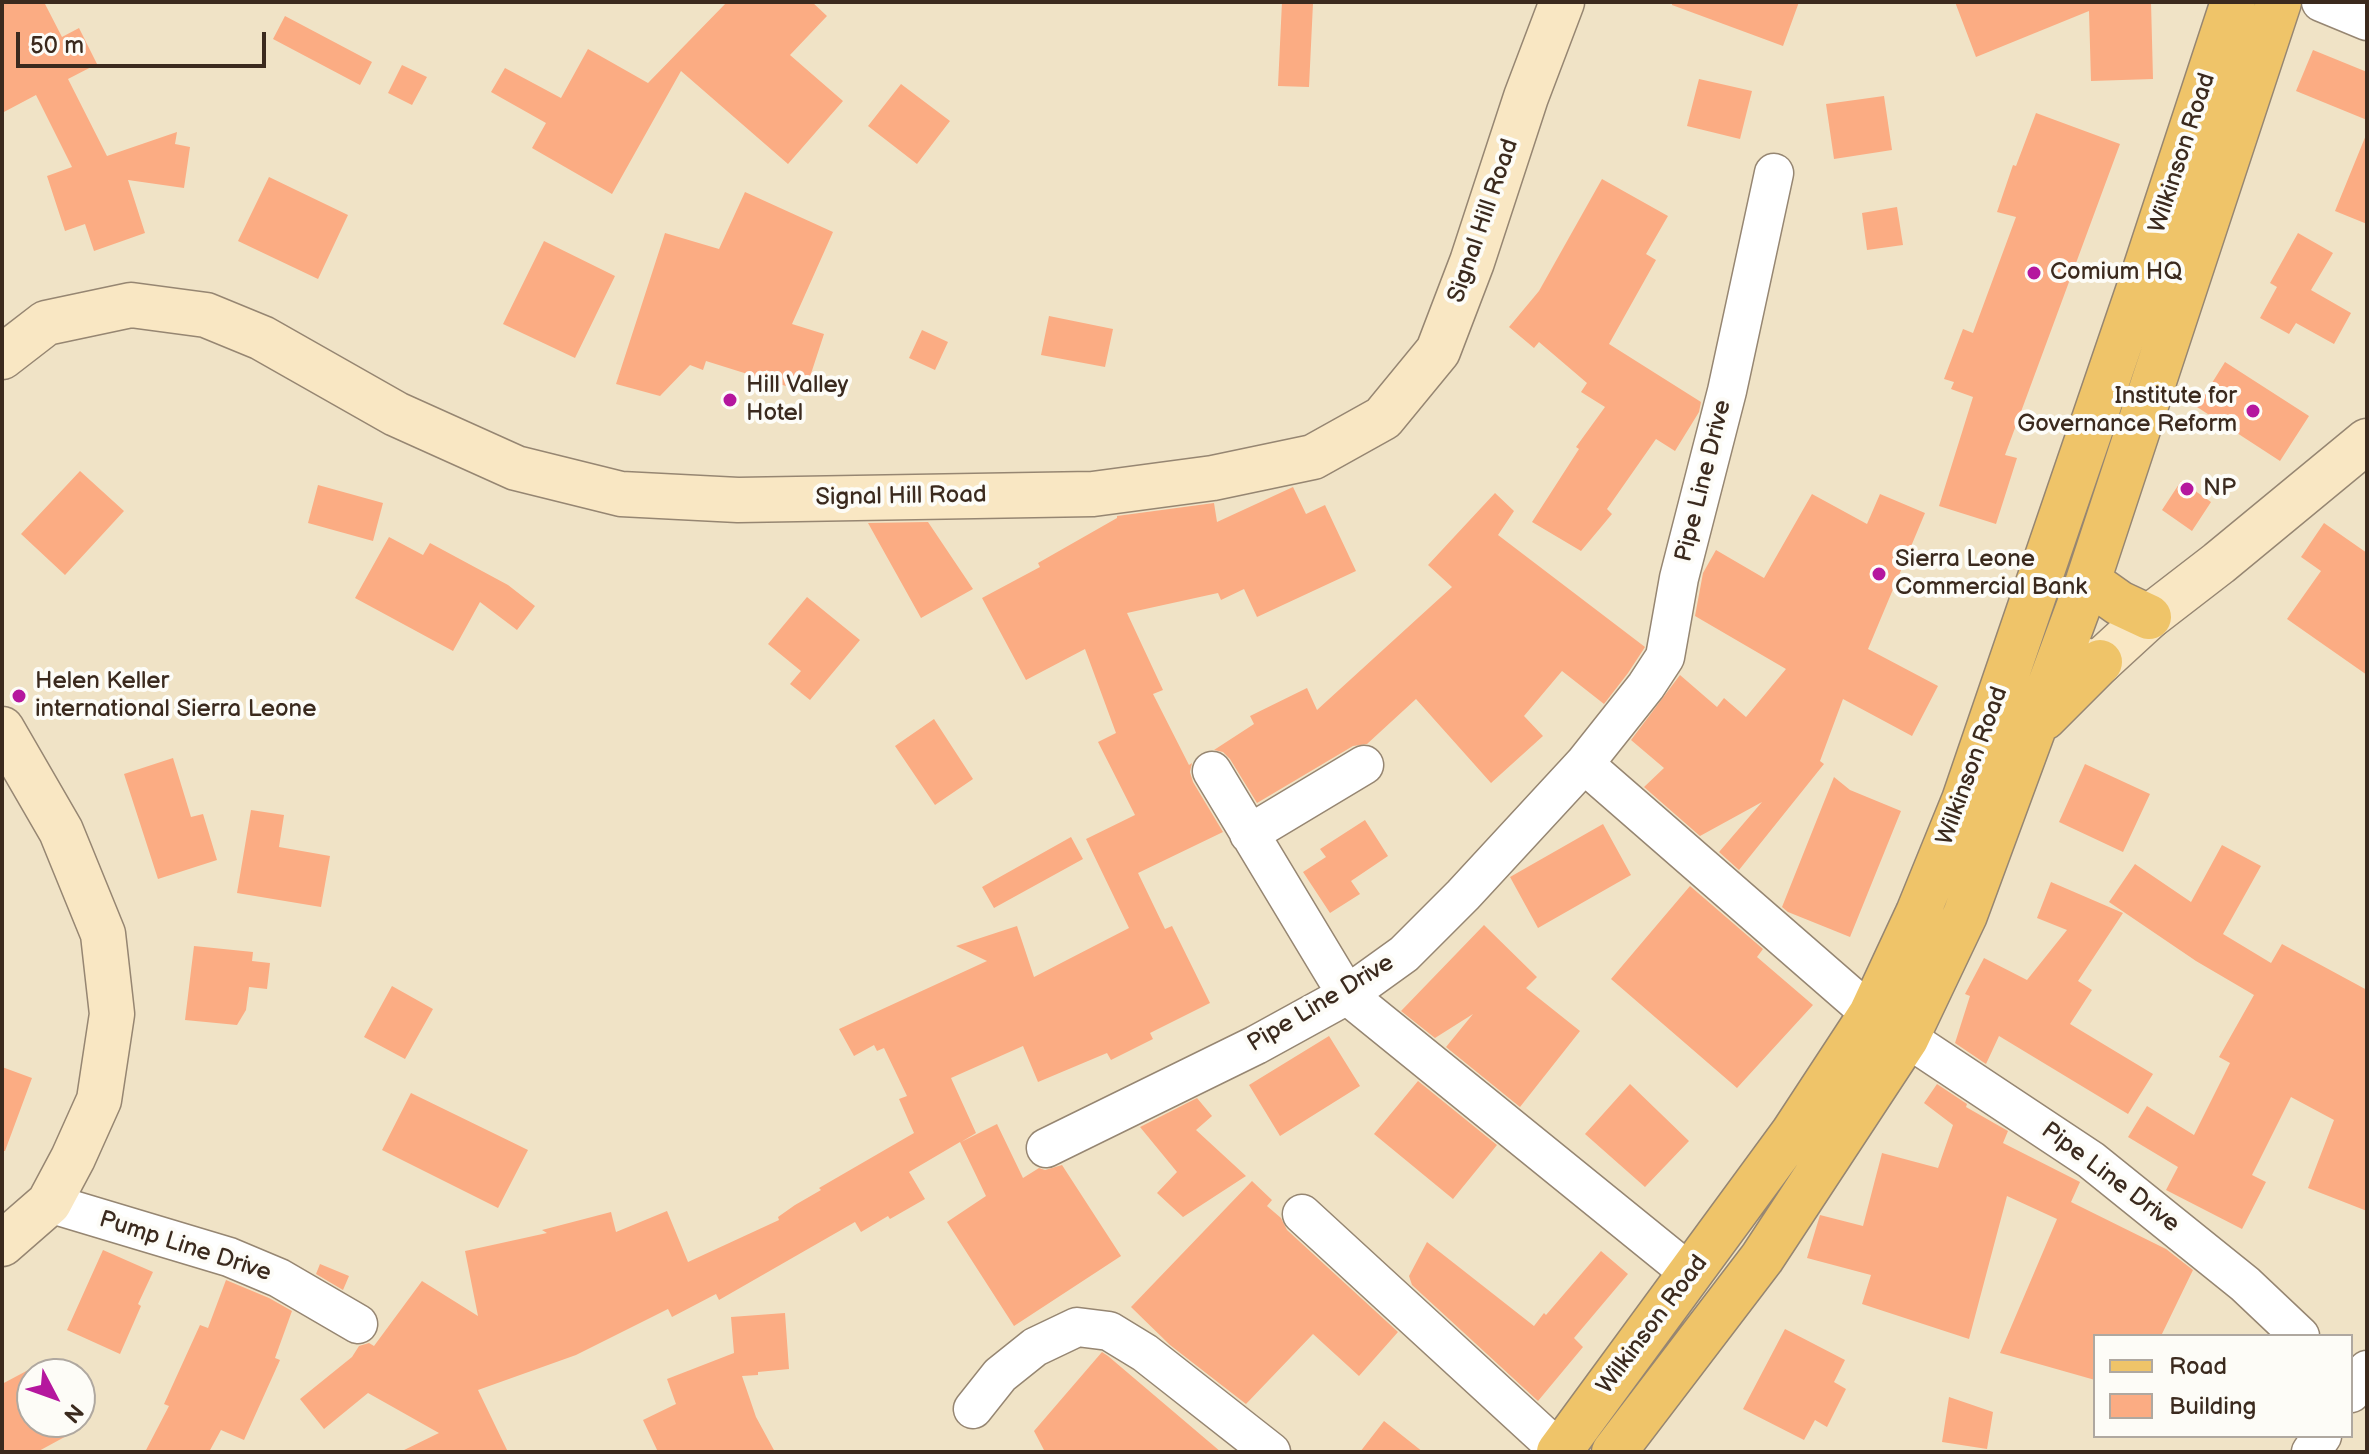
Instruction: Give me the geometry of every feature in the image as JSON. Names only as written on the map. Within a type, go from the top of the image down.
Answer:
[{"type":"main road","name":"Signal Hill Road","points":[[2,357],[46,323],[131,305],[206,315],[262,338],[396,414],[516,468],[621,494],[738,500],[1093,494],[1213,478],[1313,457],[1383,418],[1438,351],[1562,2]]},
{"type":"main road","name":"Wilkinson Road","points":[[1559,1451],[1793,1133],[1871,1014],[1918,913],[1964,800],[2233,2]]},
{"type":"main road","name":"Wilkinson Road","points":[[1614,1452],[1762,1258],[1906,1039],[1965,915],[2034,729],[2077,649],[2088,581],[2279,2]]},
{"type":"main road","points":[[2021,631],[2077,649],[2097,630],[2149,617],[2367,441]]},
{"type":"main road","points":[[2088,581],[2119,603],[2149,617]]},
{"type":"main road","points":[[2,729],[61,831],[103,934],[112,1014],[99,1100],[49,1203],[2,1244]]},
{"type":"street","points":[[2321,2],[2367,21]]},
{"type":"street","name":"Pipe Line Drive","points":[[1046,1148],[1256,1045],[1347,995],[1404,954],[1584,764],[1646,686],[1665,657],[1679,578],[1727,391],[1774,173]]},
{"type":"street","points":[[1584,764],[1871,1014]]},
{"type":"street","points":[[1249,834],[1364,765]]},
{"type":"street","points":[[1212,771],[1347,995],[1691,1274]]},
{"type":"street","name":"Pipe Line Drive","points":[[1871,1014],[2091,1160],[2245,1284],[2298,1334]]},
{"type":"street","name":"Pump Line Drive","points":[[49,1203],[229,1257],[279,1278],[358,1324]]},
{"type":"street","points":[[1302,1214],[1559,1451]]},
{"type":"street","points":[[973,1409],[1000,1375],[1035,1347],[1077,1327],[1109,1331],[1145,1353],[1271,1452]]},
{"type":"building","points":[[2,2],[44,2],[62,37],[79,28],[97,64],[68,79],[107,156],[177,132],[175,144],[190,147],[184,188],[128,180],[145,233],[94,251],[85,224],[65,231],[47,176],[72,167],[36,95],[2,113]]},
{"type":"building","points":[[727,2],[812,2],[827,16],[790,55],[843,101],[788,164],[681,71],[612,194],[532,148],[546,123],[491,92],[505,68],[561,98],[588,49],[648,83]]},
{"type":"building","points":[[1282,2],[1313,3],[1309,87],[1278,86]]},
{"type":"building","points":[[1672,2],[1799,2],[1783,46],[1672,5]]},
{"type":"building","points":[[1955,2],[2151,2],[2153,79],[2091,81],[2089,11],[1976,57]]},
{"type":"building","points":[[285,16],[372,62],[360,85],[273,39]]},
{"type":"building","points":[[2313,50],[2367,72],[2367,120],[2296,91]]},
{"type":"building","points":[[402,65],[427,77],[412,105],[388,93]]},
{"type":"building","points":[[1699,79],[1752,91],[1740,139],[1687,126]]},
{"type":"building","points":[[901,84],[950,121],[917,164],[868,126]]},
{"type":"building","points":[[1884,96],[1892,150],[1834,159],[1826,104]]},
{"type":"building","name":"Comium HQ","points":[[2036,113],[2120,144],[2005,455],[2017,458],[1996,524],[1939,506],[1973,397],[1951,389],[1954,382],[1944,379],[1963,329],[1973,333],[2016,217],[1997,212]]},
{"type":"building","points":[[2367,135],[2367,224],[2335,211]]},
{"type":"building","points":[[269,177],[348,215],[318,279],[238,241]]},
{"type":"building","points":[[1602,179],[1668,216],[1646,254],[1656,260],[1609,344],[1701,402],[1699,412],[1675,451],[1656,439],[1607,509],[1612,514],[1581,551],[1532,522],[1579,449],[1576,447],[1605,407],[1581,392],[1587,383],[1539,342],[1534,348],[1509,327],[1539,291]]},
{"type":"building","points":[[745,192],[833,232],[792,324],[824,334],[805,392],[706,361],[703,370],[690,365],[660,396],[616,384],[665,233],[719,249]]},
{"type":"building","points":[[1897,207],[1903,245],[1867,250],[1862,213]]},
{"type":"building","points":[[2298,233],[2333,253],[2311,290],[2351,313],[2334,344],[2296,323],[2289,334],[2260,318],[2277,287],[2270,283]]},
{"type":"building","points":[[544,241],[615,276],[575,358],[503,324]]},
{"type":"building","points":[[1049,316],[1113,329],[1105,367],[1041,355]]},
{"type":"building","points":[[922,330],[948,342],[935,370],[909,358]]},
{"type":"building","name":"Institute for Governance Reform","points":[[2225,362],[2309,416],[2280,461],[2197,407]]},
{"type":"building","points":[[80,471],[124,511],[65,575],[21,534]]},
{"type":"building","points":[[2181,481],[2211,502],[2192,531],[2162,510]]},
{"type":"building","points":[[318,485],[383,503],[373,541],[308,523]]},
{"type":"building","points":[[1293,487],[1306,514],[1325,505],[1356,571],[1257,617],[1244,589],[1221,600],[1218,593],[1127,613],[1163,690],[1153,694],[1189,765],[1192,763],[1190,772],[1193,782],[1223,832],[1138,873],[1165,929],[1172,926],[1210,1003],[1150,1033],[1153,1039],[1111,1060],[1107,1053],[1038,1082],[1023,1046],[951,1078],[976,1133],[961,1142],[997,1124],[1023,1178],[1039,1168],[1045,1170],[1062,1165],[1121,1256],[1014,1326],[947,1222],[986,1196],[960,1142],[909,1172],[925,1199],[890,1219],[888,1216],[861,1232],[855,1222],[719,1300],[716,1294],[672,1317],[668,1309],[576,1355],[478,1390],[508,1452],[400,1452],[439,1433],[368,1393],[324,1429],[300,1399],[352,1357],[359,1346],[369,1343],[374,1346],[422,1281],[478,1316],[465,1251],[547,1233],[542,1230],[611,1212],[616,1232],[667,1211],[688,1262],[779,1220],[778,1217],[821,1190],[819,1188],[914,1133],[899,1099],[907,1096],[884,1048],[877,1051],[874,1045],[854,1056],[839,1029],[987,961],[956,946],[1017,926],[1034,977],[1129,928],[1086,839],[1135,815],[1098,742],[1116,733],[1085,649],[1026,680],[982,598],[1040,567],[1038,563],[1117,516],[1214,503],[1217,522]]},
{"type":"building","points":[[1495,493],[1514,511],[1498,535],[1645,647],[1628,673],[1604,704],[1562,671],[1524,716],[1543,736],[1491,783],[1416,699],[1367,744],[1353,746],[1257,803],[1230,759],[1223,752],[1214,750],[1254,724],[1250,716],[1307,688],[1317,710],[1452,587],[1428,565]]},
{"type":"building","points":[[1812,494],[1867,524],[1880,494],[1925,513],[1868,649],[1938,686],[1912,736],[1843,699],[1820,761],[1824,764],[1739,870],[1719,852],[1762,802],[1700,836],[1644,787],[1664,768],[1631,740],[1680,675],[1717,707],[1724,698],[1746,717],[1786,669],[1695,616],[1703,573],[1716,550],[1764,578]]},
{"type":"building","points":[[928,522],[973,589],[921,618],[868,523]]},
{"type":"building","points":[[2324,523],[2367,553],[2367,675],[2287,619],[2321,571],[2301,557]]},
{"type":"building","points":[[389,537],[423,555],[430,543],[508,585],[535,606],[517,630],[480,602],[453,651],[355,598]]},
{"type":"building","points":[[807,597],[860,640],[810,700],[790,684],[801,671],[768,644]]},
{"type":"building","points":[[934,719],[973,779],[935,805],[895,746]]},
{"type":"building","points":[[173,758],[191,817],[203,814],[217,860],[158,879],[124,774]]},
{"type":"building","points":[[2085,764],[2150,794],[2123,852],[2059,822]]},
{"type":"building","points":[[1834,777],[1850,790],[1901,811],[1850,937],[1782,907]]},
{"type":"building","points":[[251,810],[284,815],[279,847],[330,856],[321,907],[237,893]]},
{"type":"building","points":[[1365,820],[1388,856],[1351,881],[1360,894],[1330,913],[1303,872],[1326,857],[1320,849]]},
{"type":"building","points":[[1603,824],[1631,875],[1538,928],[1510,877]]},
{"type":"building","points":[[1071,837],[1083,859],[994,908],[982,887]]},
{"type":"building","points":[[2222,845],[2261,866],[2223,934],[2271,963],[2282,944],[2367,990],[2367,1211],[2308,1188],[2334,1120],[2291,1097],[2252,1175],[2266,1182],[2242,1229],[2166,1190],[2178,1167],[2128,1137],[2147,1106],[2194,1135],[2230,1063],[2219,1057],[2254,995],[2196,961],[2109,902],[2135,864],[2191,902]]},
{"type":"building","points":[[2051,882],[2123,913],[2078,981],[2092,990],[2070,1024],[2153,1074],[2128,1114],[1999,1036],[1986,1064],[1955,1043],[1970,996],[1965,994],[1984,958],[2027,980],[2067,930],[2037,918]]},
{"type":"building","points":[[1690,886],[1763,949],[1757,957],[1813,1005],[1737,1088],[1611,979]]},
{"type":"building","points":[[1484,925],[1537,977],[1526,988],[1580,1031],[1520,1107],[1446,1047],[1473,1014],[1435,1038],[1401,1011]]},
{"type":"building","points":[[194,946],[253,952],[252,961],[270,963],[267,989],[249,987],[246,1010],[237,1025],[185,1020]]},
{"type":"building","points":[[392,986],[433,1009],[405,1059],[364,1037]]},
{"type":"building","points":[[1329,1036],[1360,1086],[1280,1136],[1249,1085]]},
{"type":"building","points":[[2,1067],[32,1078],[5,1151],[2,1151]]},
{"type":"building","points":[[1418,1081],[1497,1145],[1453,1199],[1374,1134]]},
{"type":"building","points":[[1630,1084],[1689,1141],[1645,1187],[1585,1134]]},
{"type":"building","points":[[1937,1084],[1967,1104],[1966,1107],[2008,1131],[2003,1143],[2080,1182],[2071,1202],[2166,1249],[2193,1270],[2162,1334],[2093,1334],[2093,1379],[2000,1353],[2057,1219],[2007,1196],[1969,1339],[1862,1304],[1871,1275],[1807,1258],[1820,1215],[1863,1226],[1882,1153],[1938,1168],[1953,1125],[1924,1103]]},
{"type":"building","points":[[411,1093],[528,1150],[498,1208],[382,1150]]},
{"type":"building","points":[[1197,1098],[1212,1116],[1196,1130],[1246,1176],[1183,1217],[1157,1193],[1177,1172],[1140,1127]]},
{"type":"building","points":[[1252,1181],[1272,1200],[1267,1206],[1281,1218],[1287,1230],[1398,1332],[1359,1376],[1313,1334],[1246,1404],[1170,1345],[1131,1307]]},
{"type":"building","points":[[1427,1242],[1534,1326],[1601,1251],[1628,1274],[1574,1338],[1583,1347],[1538,1401],[1412,1285],[1409,1276]]},
{"type":"building","points":[[103,1250],[153,1272],[120,1354],[67,1330]]},
{"type":"building","points":[[320,1264],[349,1276],[343,1290],[316,1274]]},
{"type":"building","points":[[226,1280],[292,1311],[275,1358],[280,1360],[244,1440],[221,1430],[209,1452],[145,1452],[169,1406],[164,1404],[200,1325],[208,1328]]},
{"type":"building","points":[[785,1313],[789,1369],[742,1376],[756,1417],[775,1452],[658,1452],[643,1420],[676,1404],[667,1379],[734,1353],[731,1317]]},
{"type":"building","points":[[1785,1329],[1845,1360],[1834,1382],[1846,1389],[1827,1427],[1815,1420],[1804,1440],[1743,1409]]},
{"type":"building","points":[[1102,1352],[1221,1452],[1045,1452],[1034,1431]]},
{"type":"building","points":[[16,1377],[16,1438],[63,1438],[37,1452],[2,1452],[2,1384]]},
{"type":"building","points":[[1949,1397],[1993,1412],[1987,1449],[1942,1442]]},
{"type":"building","points":[[1384,1421],[1423,1452],[1360,1452]]},
{"type":"place","name":"Comium HQ","points":[[2034,273]]},
{"type":"place","name":"Hill Valley Hotel","points":[[730,400]]},
{"type":"place","name":"Institute for Governance Reform","points":[[2253,411]]},
{"type":"place","name":"NP","points":[[2187,489]]},
{"type":"place","name":"Sierra Leone Commercial Bank","points":[[1879,574]]},
{"type":"place","name":"Helen Keller international Sierra Leone","points":[[19,696]]}]
